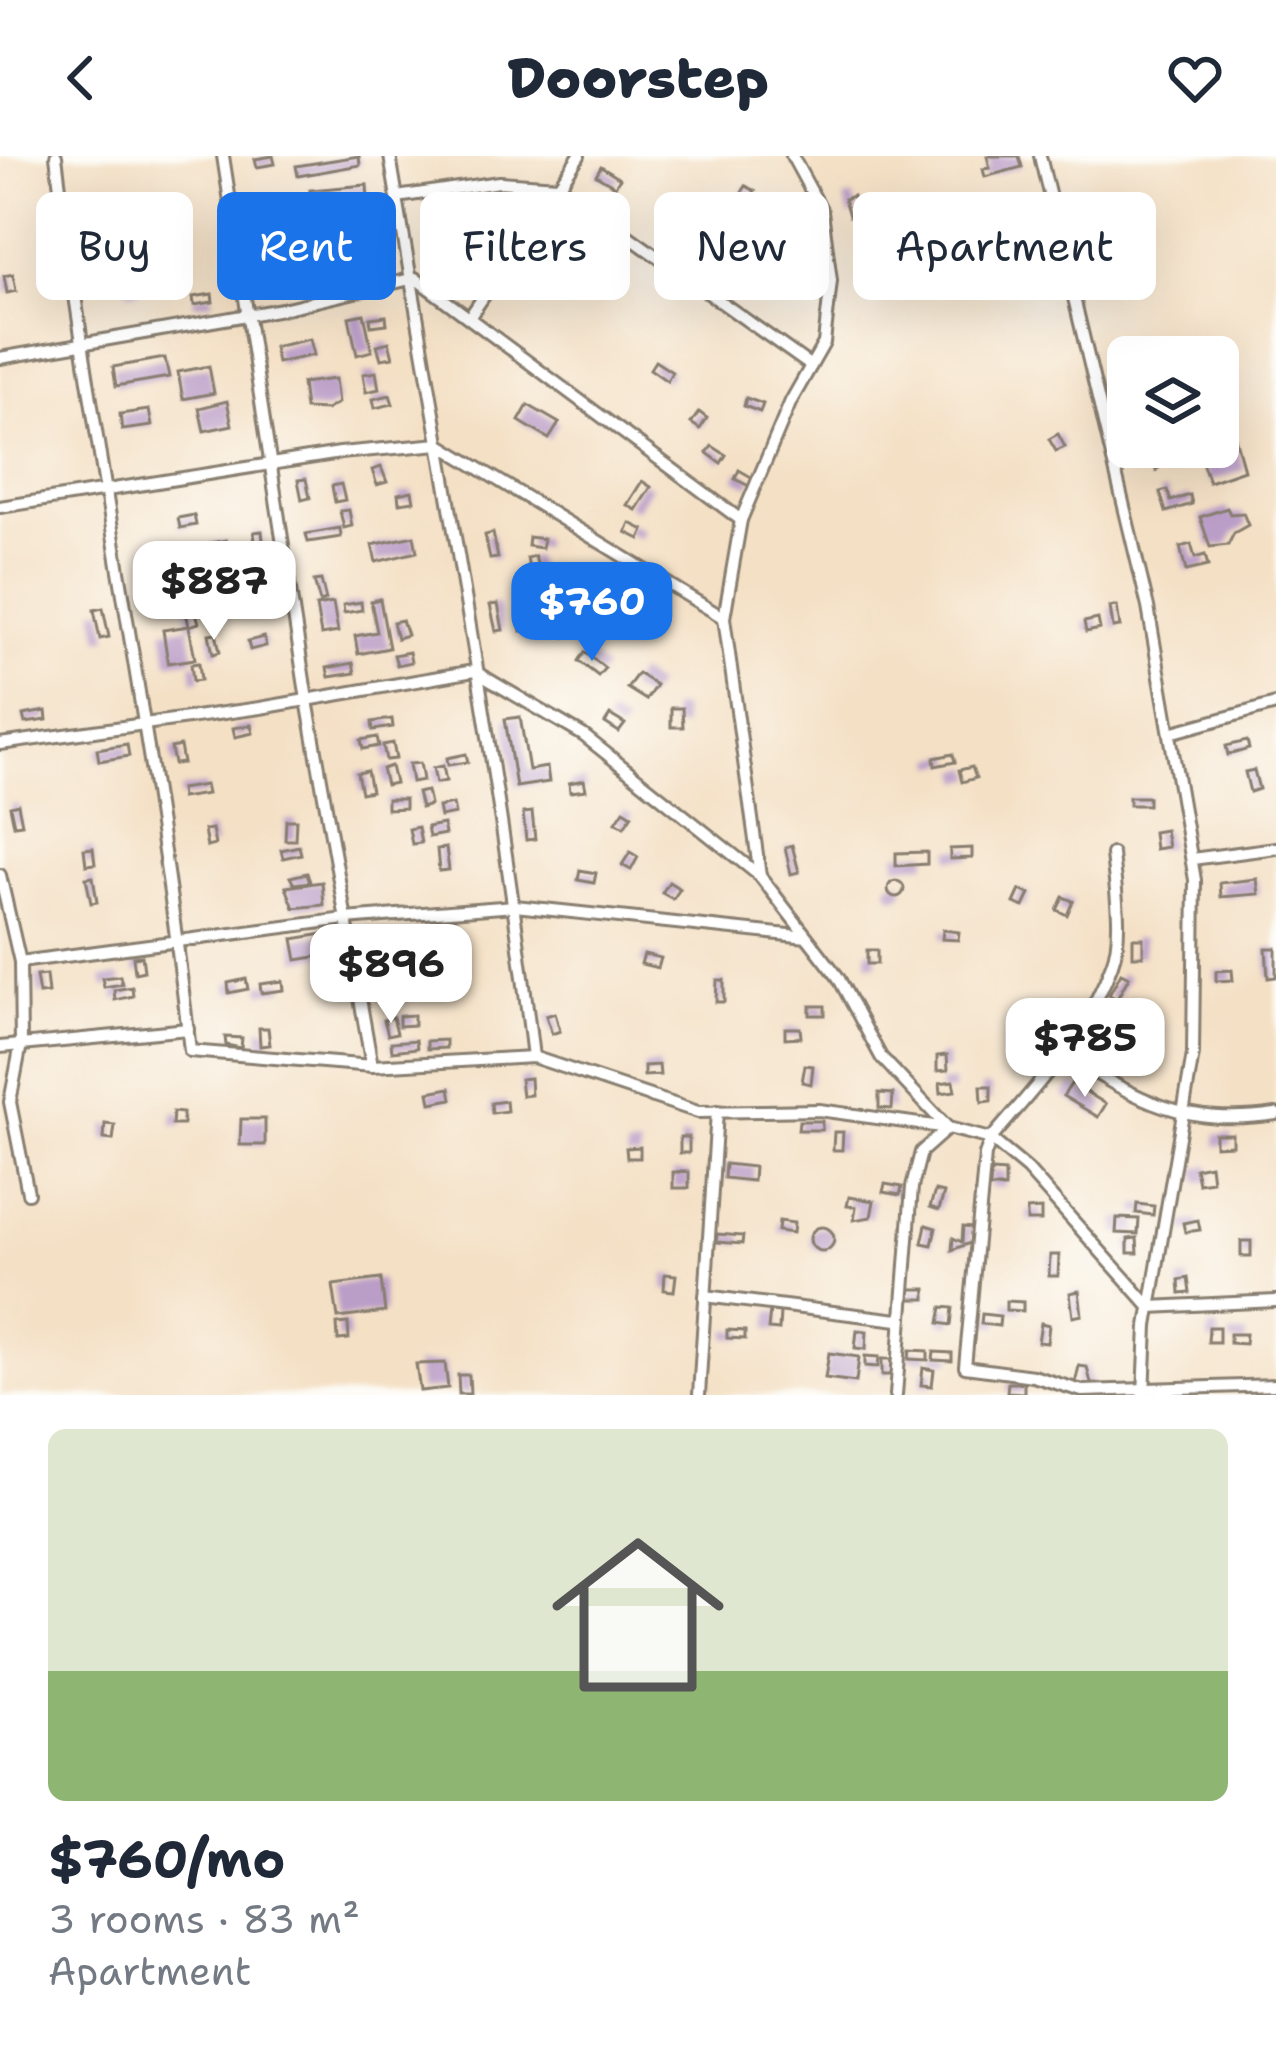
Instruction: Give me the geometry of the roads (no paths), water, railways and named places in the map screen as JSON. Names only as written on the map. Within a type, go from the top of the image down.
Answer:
[{"type":"street","points":[[56,156],[80,346],[181,944],[190,1052],[373,1066],[533,1058],[698,1112],[819,1110],[992,1138],[1042,1185],[1150,1307]]},
{"type":"street","points":[[223,156],[307,700],[373,1066]]},
{"type":"street","points":[[390,156],[415,278],[515,906],[533,1058]]},
{"type":"street","points":[[469,318],[578,156]]},
{"type":"street","points":[[1040,156],[1148,607],[1192,859],[1196,1016],[1150,1307],[1144,1393]]},
{"type":"street","points":[[760,876],[724,618],[741,520],[824,343],[831,281],[822,211],[798,157]]},
{"type":"street","points":[[397,197],[499,182],[558,186],[811,366]]},
{"type":"street","points":[[0,358],[245,316],[415,278],[741,520]]},
{"type":"street","points":[[0,507],[271,464],[440,444],[724,618]]},
{"type":"street","points":[[0,744],[474,671],[583,735],[760,876],[838,977],[881,1058],[948,1128]]},
{"type":"street","points":[[1170,734],[1276,704]]},
{"type":"street","points":[[1192,859],[1276,848]]},
{"type":"street","points":[[1112,854],[1117,899],[1114,962],[1064,1054],[992,1138],[980,1191],[964,1366],[1033,1376],[1082,1390],[1144,1393],[1276,1384]]},
{"type":"street","points":[[0,874],[20,962],[21,1044],[10,1102],[28,1193]]},
{"type":"street","points":[[20,962],[345,919],[515,906],[806,937]]},
{"type":"street","points":[[0,1046],[188,1029]]},
{"type":"street","points":[[1064,1054],[1134,1097],[1182,1116],[1239,1119],[1276,1114]]},
{"type":"street","points":[[699,1395],[717,1111]]},
{"type":"street","points":[[896,1395],[911,1187],[921,1152],[948,1128]]},
{"type":"street","points":[[705,1296],[898,1320]]},
{"type":"street","points":[[1150,1307],[1276,1301]]}]
